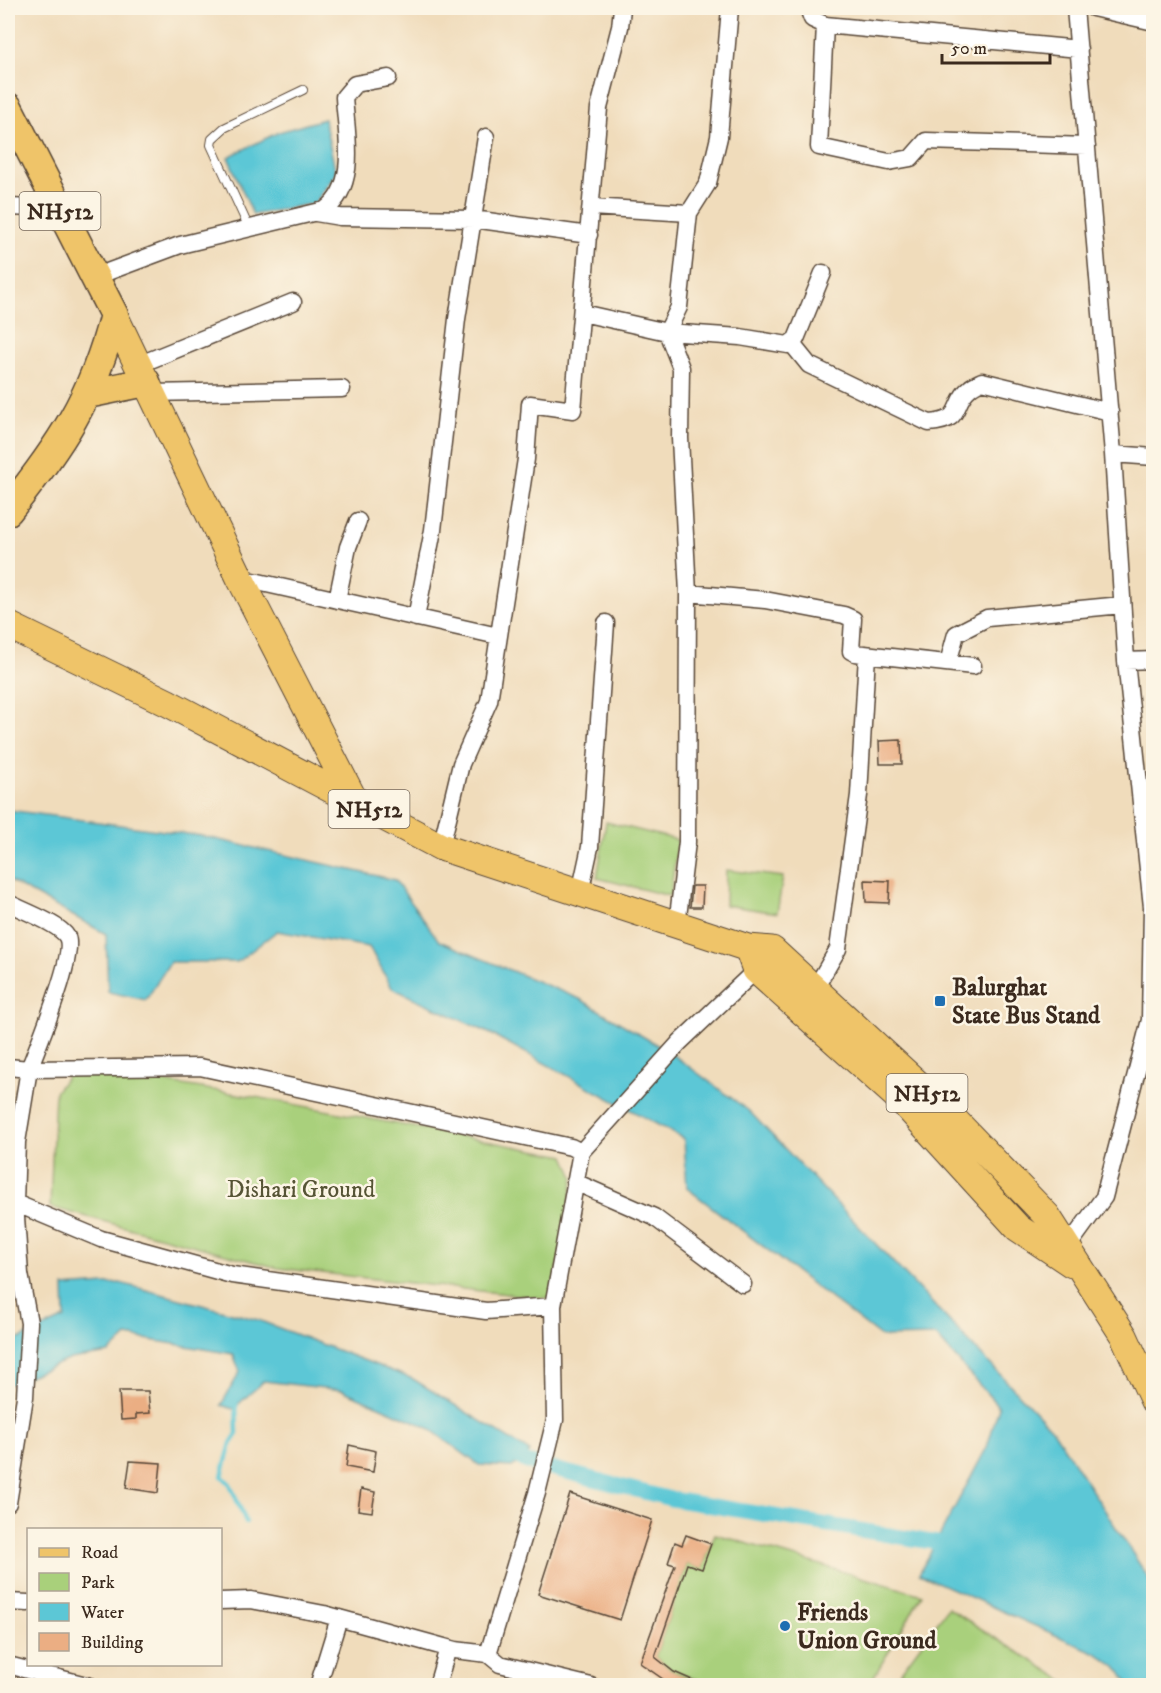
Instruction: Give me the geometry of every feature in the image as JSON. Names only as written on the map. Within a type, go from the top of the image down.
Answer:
[{"type":"highway","name":"NH512","points":[[8,107],[114,315]]},
{"type":"highway","points":[[8,511],[55,452],[87,394],[104,355],[114,315]]},
{"type":"highway","points":[[87,394],[145,380]]},
{"type":"main road","points":[[114,315],[240,578],[356,802]]},
{"type":"main road","name":"NH512","points":[[8,625],[168,703],[441,847],[677,925],[752,959],[772,950],[816,987],[934,1100],[1039,1208],[1124,1336],[1154,1401]]},
{"type":"main road","points":[[752,959],[902,1101],[1018,1228],[1074,1259]]},
{"type":"street","points":[[441,847],[461,764],[489,701],[526,459],[531,404],[573,410],[599,108],[620,27],[622,8]]},
{"type":"street","points":[[677,925],[687,842],[688,592],[680,438],[681,369],[668,332],[680,307],[689,213],[708,183],[719,137],[730,8]]},
{"type":"street","points":[[808,8],[812,19],[825,25],[1079,49]]},
{"type":"street","points":[[1074,1259],[1104,1197],[1152,1020],[1152,907],[1126,661],[1110,412],[1075,8]]},
{"type":"street","points":[[1093,8],[1153,22],[1153,8]]},
{"type":"street","points":[[825,25],[819,147],[889,162],[911,158],[926,141],[1087,146]]},
{"type":"street","points":[[94,277],[180,245],[316,213],[334,204],[344,180],[348,153],[344,97],[355,84],[388,78]]},
{"type":"street","points":[[416,618],[433,530],[457,320],[486,137]]},
{"type":"street","points":[[8,207],[59,209]]},
{"type":"street","points":[[591,207],[689,213]]},
{"type":"street","points":[[316,213],[340,217],[473,219],[589,235]]},
{"type":"street","points":[[792,344],[822,273]]},
{"type":"street","points":[[145,380],[292,302]]},
{"type":"street","points":[[582,313],[668,332],[718,334],[782,345],[792,344]]},
{"type":"street","points":[[792,344],[809,364],[929,423],[940,422],[955,415],[968,389],[982,381],[1110,412]]},
{"type":"street","points":[[145,380],[342,389]]},
{"type":"street","points":[[1113,454],[1154,458]]},
{"type":"street","points":[[337,600],[348,547],[358,521]]},
{"type":"street","points":[[240,578],[498,636]]},
{"type":"street","points":[[688,592],[773,601],[850,616],[853,625],[850,651],[867,655],[973,666]]},
{"type":"street","points":[[948,663],[956,634],[987,618],[1122,606]]},
{"type":"street","points":[[580,893],[590,847],[606,623]]},
{"type":"street","points":[[816,987],[838,949],[859,795],[867,655]]},
{"type":"street","points":[[1126,661],[1154,660]]},
{"type":"street","points":[[8,905],[61,929],[68,938],[69,950],[51,1013],[29,1069],[17,1142],[14,1274],[29,1323],[25,1397],[8,1503]]},
{"type":"street","points":[[488,1654],[537,1493],[555,1420],[553,1306],[581,1152],[752,959]]},
{"type":"street","points":[[8,1067],[29,1069],[200,1067],[571,1147],[581,1152]]},
{"type":"street","points":[[575,1182],[654,1217],[743,1284]]},
{"type":"street","points":[[15,1203],[101,1239],[232,1275],[486,1311],[553,1306]]},
{"type":"street","points":[[222,1601],[251,1600],[339,1618],[448,1648],[488,1654],[500,1664],[591,1686]]},
{"type":"street","points":[[8,1602],[27,1603]]},
{"type":"street","points":[[318,1686],[339,1618]]},
{"type":"street","points":[[437,1686],[448,1648]]},
{"type":"street","points":[[8,1665],[90,1686]]},
{"type":"lane","points":[[249,228],[211,145],[212,139],[224,128],[303,90]]},
{"type":"green space","points":[[606,822],[678,840],[670,896],[597,878]]},
{"type":"green space","points":[[726,870],[783,877],[777,913],[725,905]]},
{"type":"green space","name":"Dishari Ground","points":[[74,1067],[261,1098],[565,1156],[574,1177],[552,1299],[278,1268],[50,1207],[55,1092]]},
{"type":"green space","name":"Friends Union Ground","points":[[715,1534],[922,1595],[869,1685],[712,1685],[674,1672],[655,1657],[687,1564],[702,1569]]},
{"type":"green space","points":[[948,1608],[1071,1685],[891,1685]]},
{"type":"water","points":[[324,119],[336,173],[315,203],[253,215],[228,157],[279,132]]},
{"type":"water","points":[[8,810],[202,836],[395,880],[439,941],[580,999],[669,1052],[749,1111],[1053,1430],[1153,1585],[1153,1685],[1129,1685],[1121,1671],[1098,1654],[919,1574],[987,1447],[999,1407],[936,1336],[881,1337],[687,1188],[684,1139],[491,1034],[392,988],[369,947],[277,931],[237,962],[170,962],[146,1000],[108,992],[106,934],[8,880]]},
{"type":"water","points":[[120,1283],[258,1320],[413,1379],[530,1452],[512,1467],[479,1465],[427,1427],[342,1390],[264,1381],[233,1409],[221,1405],[240,1372],[233,1354],[127,1336],[109,1353],[70,1359],[8,1385],[8,1344],[65,1318],[64,1287]]},
{"type":"building","points":[[901,740],[902,764],[880,764],[879,741]]},
{"type":"building","points":[[865,880],[890,881],[889,903],[866,902]]},
{"type":"building","points":[[692,886],[703,886],[702,907],[690,907]]},
{"type":"building","points":[[119,1391],[148,1391],[150,1413],[136,1414],[136,1419],[121,1420]]},
{"type":"building","points":[[349,1445],[376,1451],[373,1472],[346,1467]]},
{"type":"building","points":[[130,1461],[161,1463],[158,1493],[126,1488]]},
{"type":"building","points":[[361,1489],[375,1492],[372,1512],[358,1510]]},
{"type":"building","points":[[570,1494],[652,1520],[620,1620],[538,1594]]},
{"type":"building","points":[[686,1535],[711,1544],[702,1569],[687,1564],[655,1657],[674,1672],[706,1686],[673,1686],[640,1663],[675,1565],[668,1563],[675,1542],[682,1545]]},
{"type":"waterway","points":[[236,1400],[237,1434],[231,1443],[222,1476],[230,1484],[246,1522]]},
{"type":"waterway","points":[[506,1450],[527,1462],[671,1499],[956,1546]]},
{"type":"place","name":"Balurghat State Bus Stand","points":[[940,1001]]},
{"type":"place","name":"Friends Union Ground","points":[[785,1626]]}]
